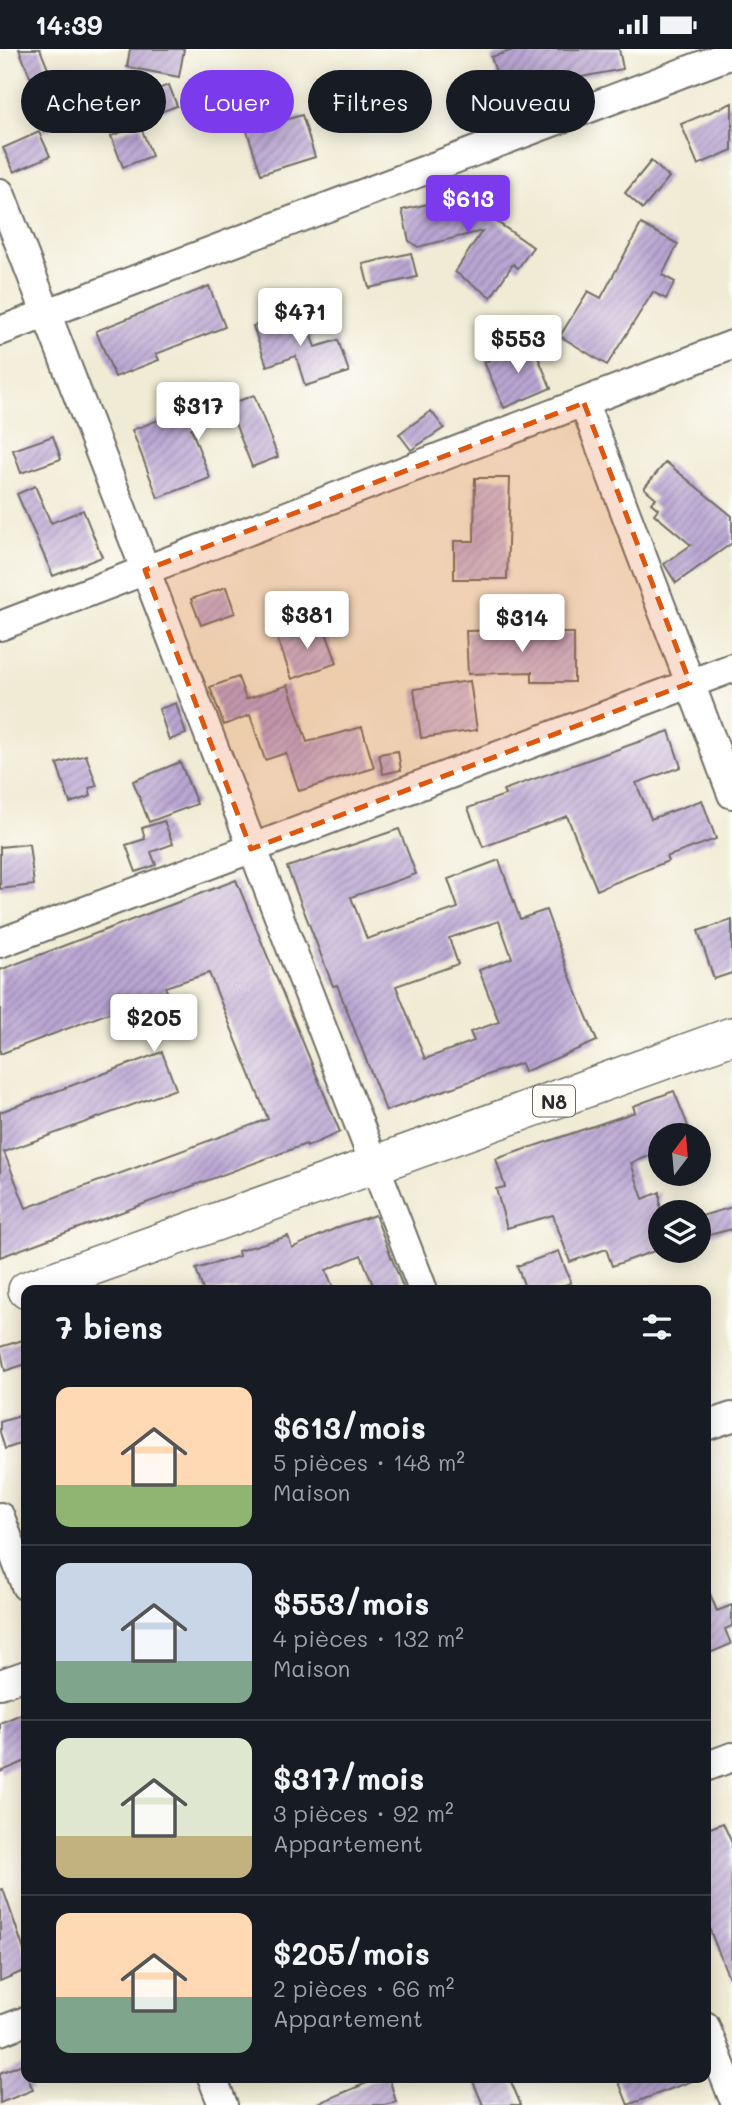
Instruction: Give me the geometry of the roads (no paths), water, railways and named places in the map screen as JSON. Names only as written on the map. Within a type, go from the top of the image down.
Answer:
[{"type":"main road","name":"N8","points":[[41,1285],[732,1036]]},
{"type":"main road","name":"N8","points":[[0,1299],[21,1292]]},
{"type":"street","points":[[0,331],[732,54]]},
{"type":"street","points":[[0,193],[421,1285]]},
{"type":"street","points":[[0,626],[732,345]]},
{"type":"street","points":[[584,403],[732,794]]},
{"type":"street","points":[[0,943],[732,668]]},
{"type":"street","points":[[711,1424],[732,1417]]},
{"type":"street","points":[[0,1517],[21,1573]]},
{"type":"street","points":[[0,1684],[21,1677]]},
{"type":"street","points":[[711,1765],[732,1757]]},
{"type":"street","points":[[0,2031],[21,2023]]},
{"type":"street","points":[[711,2041],[732,2095]]},
{"type":"street","points":[[214,2083],[223,2105]]}]
